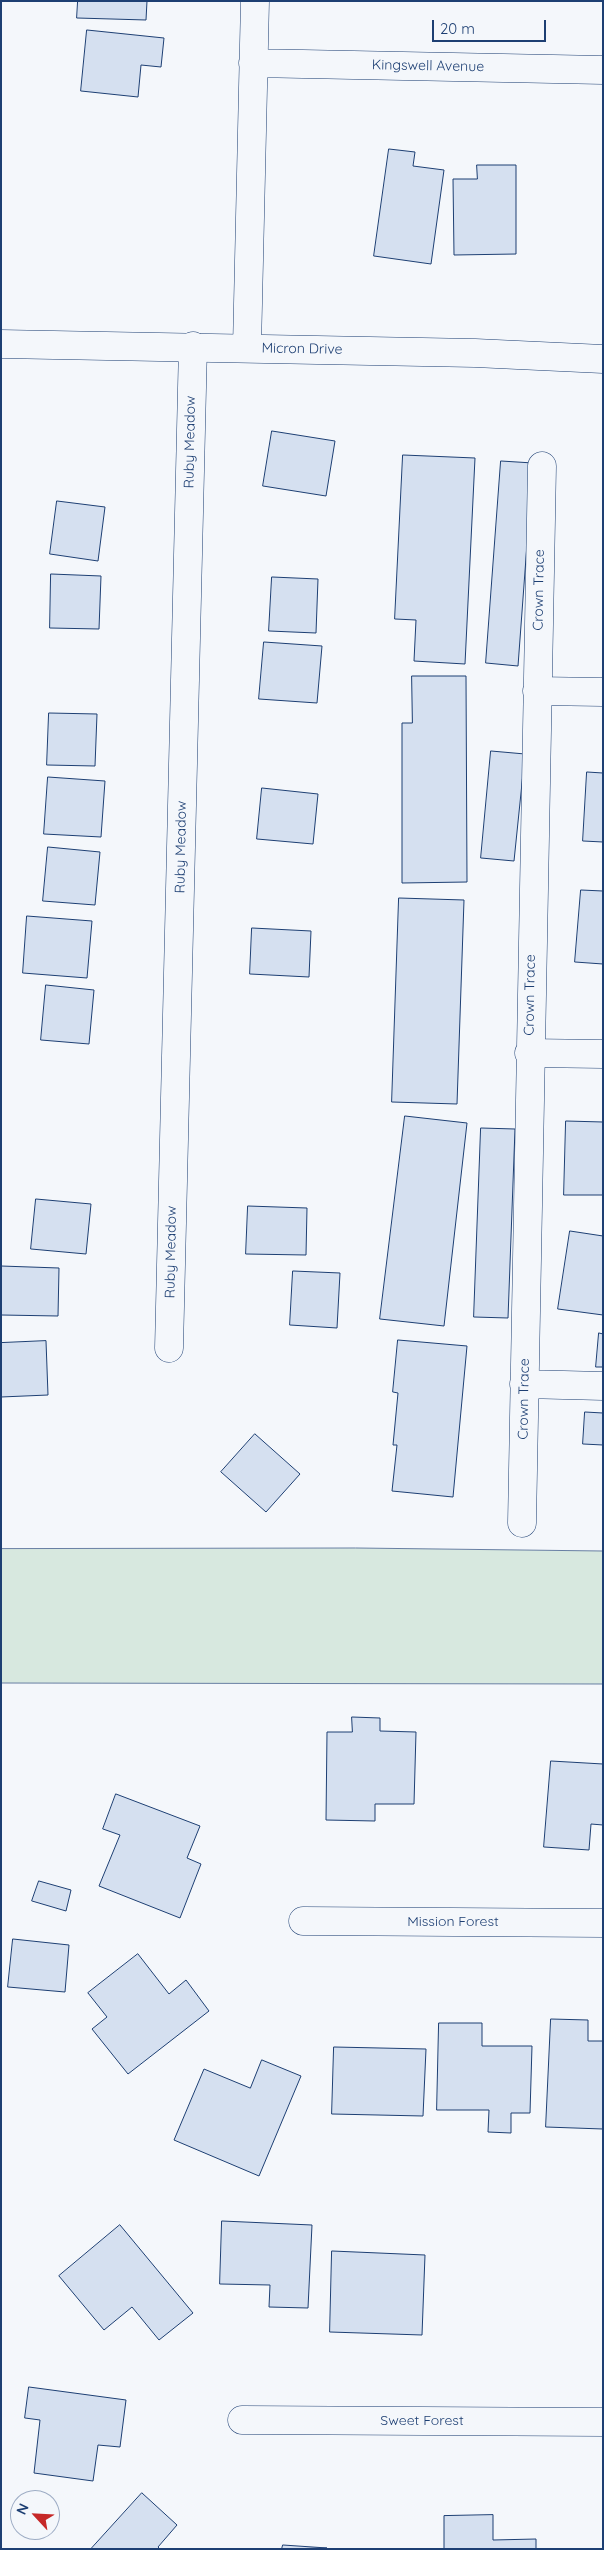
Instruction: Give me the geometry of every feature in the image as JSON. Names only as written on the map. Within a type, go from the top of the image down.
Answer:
[{"type":"street","points":[[247,347],[255,1]]},
{"type":"street","name":"Kingswell Avenue","points":[[253,63],[603,70]]},
{"type":"street","name":"Micron Drive","points":[[1,344],[247,347],[475,353],[603,359]]},
{"type":"street","name":"Ruby Meadow","points":[[168,1348],[193,346]]},
{"type":"street","name":"Crown Trace","points":[[522,1523],[529,1053],[542,466]]},
{"type":"street","points":[[537,691],[603,692]]},
{"type":"street","points":[[529,1053],[603,1054]]},
{"type":"street","points":[[524,1384],[603,1386]]},
{"type":"street","name":"Mission Forest","points":[[303,1921],[603,1923]]},
{"type":"street","name":"Sweet Forest","points":[[242,2420],[603,2422]]},
{"type":"shaded area","points":[[356,1548],[603,1551],[603,1684],[1,1683],[1,1549]]},
{"type":"building","points":[[78,1],[147,1],[146,20],[77,18]]},
{"type":"building","points":[[87,30],[164,38],[161,67],[141,65],[138,97],[81,91]]},
{"type":"building","points":[[389,149],[415,152],[413,166],[444,170],[431,264],[374,256]]},
{"type":"building","points":[[477,165],[516,165],[516,254],[454,255],[453,179],[477,179]]},
{"type":"building","points":[[272,431],[335,441],[326,496],[263,486]]},
{"type":"building","points":[[403,455],[475,458],[465,664],[414,661],[416,620],[395,619]]},
{"type":"building","points":[[501,461],[533,463],[518,666],[486,663]]},
{"type":"building","points":[[57,501],[105,507],[98,561],[50,554]]},
{"type":"building","points":[[51,574],[101,576],[99,629],[50,628]]},
{"type":"building","points":[[272,577],[318,579],[316,633],[269,631]]},
{"type":"building","points":[[264,642],[322,646],[317,703],[259,699]]},
{"type":"building","points":[[412,676],[466,676],[467,882],[402,883],[402,723],[412,723]]},
{"type":"building","points":[[49,713],[97,714],[95,766],[47,765]]},
{"type":"building","points":[[491,751],[525,754],[514,861],[481,858]]},
{"type":"building","points":[[587,772],[603,773],[603,842],[583,841]]},
{"type":"building","points":[[48,777],[105,781],[101,837],[44,834]]},
{"type":"building","points":[[262,788],[318,794],[313,844],[257,839]]},
{"type":"building","points":[[48,847],[100,852],[95,905],[43,901]]},
{"type":"building","points":[[581,890],[603,891],[603,964],[575,962]]},
{"type":"building","points":[[399,898],[464,900],[457,1104],[392,1102]]},
{"type":"building","points":[[27,916],[92,921],[87,978],[23,973]]},
{"type":"building","points":[[252,928],[311,931],[309,977],[250,974]]},
{"type":"building","points":[[46,985],[94,990],[89,1044],[41,1040]]},
{"type":"building","points":[[405,1116],[467,1123],[444,1326],[380,1319]]},
{"type":"building","points":[[566,1121],[603,1122],[603,1195],[564,1195]]},
{"type":"building","points":[[481,1128],[515,1129],[508,1318],[474,1317]]},
{"type":"building","points":[[36,1199],[91,1204],[86,1254],[31,1249]]},
{"type":"building","points":[[248,1206],[307,1208],[306,1255],[246,1254]]},
{"type":"building","points":[[570,1231],[603,1236],[603,1315],[558,1309]]},
{"type":"building","points":[[1,1266],[59,1268],[58,1316],[1,1315]]},
{"type":"building","points":[[293,1271],[340,1273],[337,1328],[290,1325]]},
{"type":"building","points":[[599,1333],[603,1334],[603,1367],[596,1367]]},
{"type":"building","points":[[398,1340],[467,1346],[453,1497],[392,1491],[397,1445],[393,1445],[398,1393],[393,1392]]},
{"type":"building","points":[[46,1341],[48,1395],[1,1397],[1,1343]]},
{"type":"building","points":[[585,1412],[603,1413],[603,1445],[583,1444]]},
{"type":"building","points":[[255,1434],[300,1474],[266,1512],[221,1472]]},
{"type":"building","points":[[352,1717],[380,1718],[380,1731],[416,1732],[414,1804],[375,1804],[375,1821],[326,1820],[327,1732],[352,1732]]},
{"type":"building","points":[[551,1761],[603,1764],[603,1825],[591,1824],[589,1850],[544,1847]]},
{"type":"building","points":[[116,1794],[200,1826],[187,1858],[201,1864],[180,1918],[99,1886],[120,1835],[103,1829]]},
{"type":"building","points":[[39,1881],[71,1890],[66,1911],[32,1901]]},
{"type":"building","points":[[13,1939],[69,1945],[65,1992],[8,1987]]},
{"type":"building","points":[[138,1954],[169,1994],[186,1980],[209,2011],[128,2074],[92,2029],[107,2017],[88,1993]]},
{"type":"building","points":[[551,2019],[588,2020],[588,2041],[603,2041],[603,2129],[546,2127]]},
{"type":"building","points":[[439,2023],[482,2023],[482,2046],[532,2046],[530,2113],[511,2113],[511,2133],[488,2132],[489,2110],[437,2110]]},
{"type":"building","points":[[334,2047],[426,2049],[423,2116],[332,2114]]},
{"type":"building","points":[[262,2060],[301,2076],[259,2176],[174,2140],[204,2069],[250,2088]]},
{"type":"building","points":[[222,2221],[312,2225],[308,2308],[269,2307],[270,2285],[220,2284]]},
{"type":"building","points":[[120,2225],[193,2313],[159,2340],[132,2307],[104,2330],[59,2276]]},
{"type":"building","points":[[332,2251],[425,2255],[422,2335],[330,2332]]},
{"type":"building","points":[[29,2387],[126,2400],[120,2447],[98,2445],[93,2481],[34,2473],[40,2420],[25,2418]]},
{"type":"building","points":[[142,2493],[177,2525],[158,2547],[160,2549],[91,2549]]},
{"type":"building","points":[[493,2515],[493,2540],[536,2539],[536,2549],[444,2549],[444,2516]]},
{"type":"building","points":[[283,2545],[327,2548],[282,2549]]}]
